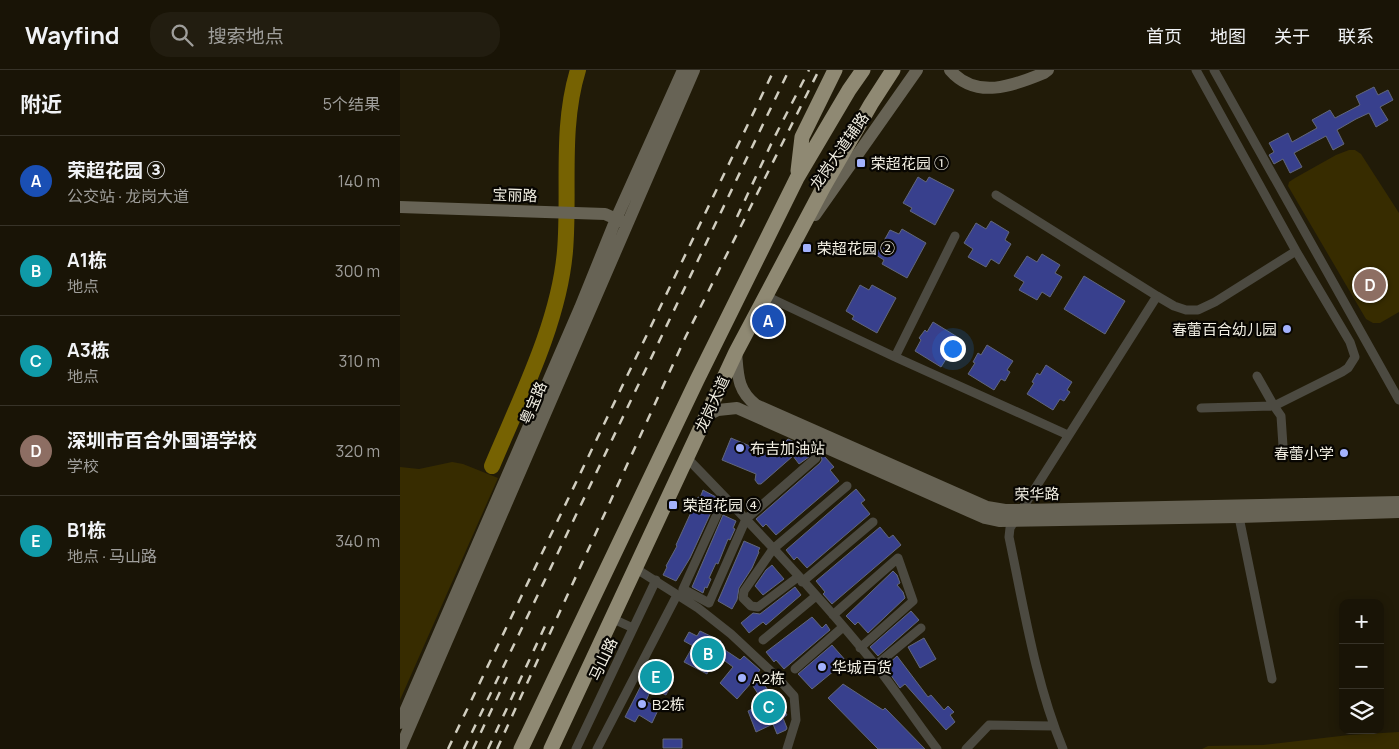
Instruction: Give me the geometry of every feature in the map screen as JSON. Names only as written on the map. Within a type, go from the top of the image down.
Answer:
[{"type":"highway","points":[[797,178],[802,136],[835,70]]},
{"type":"highway","name":"龙岗大道","points":[[521,749],[697,380],[797,178],[849,90],[863,70]]},
{"type":"highway","name":"龙岗大道","points":[[550,749],[736,352],[824,186],[871,104],[893,70]]},
{"type":"main road","name":"粤宝路","points":[[400,749],[622,221],[682,70]]},
{"type":"main road","name":"粤宝路","points":[[400,724],[572,326],[694,70]]},
{"type":"main road","name":"龙岗大道辅路","points":[[789,252],[916,70]]},
{"type":"main road","points":[[950,70],[961,81],[975,87],[986,88],[1005,86],[1028,80],[1048,70]]},
{"type":"main road","name":"宝丽路","points":[[400,207],[605,214],[622,221]]},
{"type":"main road","name":"荣华路","points":[[736,352],[740,387],[756,405],[987,507],[1022,510],[1399,502]]},
{"type":"main road","name":"荣华路","points":[[706,416],[718,410],[737,408],[985,518],[1014,521],[1399,512]]},
{"type":"street","points":[[1196,70],[1296,251],[1350,342],[1355,357],[1348,368],[1342,372],[1274,406],[1201,408]]},
{"type":"street","points":[[1214,70],[1399,400]]},
{"type":"street","points":[[996,195],[1157,296],[1174,306],[1186,310],[1198,310],[1215,302],[1296,251]]},
{"type":"street","points":[[895,357],[955,236]]},
{"type":"street","points":[[766,296],[1068,435]]},
{"type":"street","points":[[1063,749],[1054,726],[1035,662],[1009,537],[1010,528],[1157,296]]},
{"type":"street","points":[[1257,376],[1281,416],[1283,446]]},
{"type":"street","points":[[687,458],[816,596],[875,666],[937,749]]},
{"type":"street","points":[[725,497],[683,589],[709,603],[746,519],[816,458]]},
{"type":"street","points":[[847,486],[773,549],[744,591],[743,598],[751,606],[758,607],[800,579],[872,522]]},
{"type":"street","points":[[1239,517],[1272,679]]},
{"type":"street","points":[[832,615],[898,558],[913,601],[860,648]]},
{"type":"street","points":[[635,568],[677,594],[731,634],[776,676],[794,696],[796,720],[787,749]]},
{"type":"street","name":"马山路","points":[[576,749],[656,580]]},
{"type":"street","points":[[597,749],[677,594]]},
{"type":"street","points":[[763,640],[816,596]]},
{"type":"street","points":[[611,618],[633,628]]},
{"type":"street","points":[[795,668],[843,628]]},
{"type":"street","points":[[875,666],[921,628]]},
{"type":"street","points":[[966,749],[989,724],[1054,726]]},
{"type":"shaded area","points":[[1349,150],[1355,150],[1361,154],[1399,213],[1399,312],[1380,323],[1373,323],[1366,319],[1288,186],[1289,182],[1295,178],[1336,155]]},
{"type":"shaded area","points":[[452,462],[463,464],[498,478],[400,700],[400,467],[419,469]]},
{"type":"shaded area","points":[[1399,732],[1399,749],[1202,749],[1208,746],[1263,745]]},
{"type":"building","points":[[1374,87],[1378,95],[1388,90],[1393,100],[1380,107],[1388,120],[1376,127],[1369,113],[1356,119],[1337,130],[1344,144],[1333,150],[1326,136],[1294,153],[1302,167],[1290,173],[1283,159],[1274,164],[1269,155],[1274,152],[1269,143],[1288,133],[1292,142],[1317,128],[1312,120],[1330,110],[1335,118],[1360,105],[1356,96]]},
{"type":"building","points":[[918,177],[926,182],[929,177],[954,190],[935,225],[910,211],[912,208],[903,203]]},
{"type":"building","points":[[991,221],[1009,232],[1005,240],[1011,244],[999,264],[991,259],[986,267],[968,257],[973,249],[964,243],[976,223],[986,229]]},
{"type":"building","points":[[902,229],[926,243],[907,278],[882,264],[884,260],[876,255],[890,230],[899,234]]},
{"type":"building","points":[[1042,254],[1060,265],[1055,273],[1062,277],[1050,297],[1042,292],[1037,300],[1019,290],[1024,282],[1014,276],[1027,256],[1037,262]]},
{"type":"building","points":[[1084,276],[1125,301],[1105,334],[1064,309]]},
{"type":"building","points":[[860,285],[869,290],[872,285],[896,298],[877,333],[852,319],[854,316],[846,311]]},
{"type":"building","points":[[933,322],[959,338],[954,347],[957,349],[951,358],[948,356],[941,367],[915,351],[921,340],[919,338],[925,330],[927,332]]},
{"type":"building","points":[[987,345],[1013,361],[1007,370],[1010,372],[1005,381],[1001,379],[994,390],[968,374],[975,363],[973,362],[978,353],[981,355]]},
{"type":"building","points":[[1046,365],[1072,382],[1067,390],[1070,392],[1064,401],[1060,399],[1053,410],[1027,394],[1034,383],[1032,382],[1037,373],[1040,375]]},
{"type":"building","points":[[731,438],[776,457],[786,448],[783,444],[788,439],[816,452],[799,464],[793,456],[761,484],[758,484],[755,480],[756,474],[722,460]]},
{"type":"building","points":[[821,454],[834,467],[830,470],[839,481],[776,535],[766,524],[763,527],[756,519],[820,463],[822,460]]},
{"type":"building","points":[[856,489],[865,500],[861,503],[870,514],[807,568],[797,557],[794,560],[786,550]]},
{"type":"building","points":[[703,490],[716,497],[713,508],[690,558],[676,581],[663,575],[698,497],[700,498]]},
{"type":"building","points":[[723,515],[736,521],[733,528],[735,529],[730,540],[728,539],[718,564],[716,563],[709,578],[711,579],[703,593],[692,587]]},
{"type":"building","points":[[880,527],[889,538],[893,535],[901,545],[832,604],[823,594],[825,592],[816,581]]},
{"type":"building","points":[[744,541],[760,548],[752,568],[739,588],[737,600],[732,609],[718,601]]},
{"type":"building","points":[[772,565],[784,579],[763,595],[755,586],[766,570]]},
{"type":"building","points":[[893,571],[900,583],[897,585],[905,598],[868,633],[858,622],[855,625],[846,616]]},
{"type":"building","points":[[795,587],[801,595],[766,625],[763,622],[749,633],[741,623],[753,613],[760,614]]},
{"type":"building","points":[[911,611],[919,620],[878,656],[870,647]]},
{"type":"building","points":[[812,617],[822,628],[826,624],[830,630],[784,669],[776,660],[774,662],[766,652]]},
{"type":"building","points":[[700,631],[721,641],[719,646],[740,660],[744,656],[760,670],[757,674],[774,699],[778,698],[787,715],[783,718],[786,730],[777,734],[773,724],[756,732],[748,711],[764,703],[751,683],[737,699],[720,683],[733,667],[725,661],[716,656],[707,674],[684,662],[693,646],[684,641],[689,632],[697,636]]},
{"type":"building","points":[[924,638],[936,659],[920,668],[908,647]]},
{"type":"building","name":"华城百货","points":[[832,645],[846,661],[812,689],[798,674]]},
{"type":"building","points":[[897,656],[928,697],[931,695],[944,710],[948,706],[954,712],[950,715],[955,722],[946,730],[905,684],[900,688],[885,667]]},
{"type":"building","points":[[653,662],[662,666],[659,674],[673,681],[666,695],[652,688],[646,701],[659,708],[652,723],[639,715],[635,722],[625,717]]},
{"type":"building","points":[[843,684],[883,710],[885,708],[925,749],[878,749],[828,698]]},
{"type":"building","points":[[663,739],[682,739],[682,748],[663,748]]},
{"type":"waterway","points":[[492,466],[526,388],[555,306],[565,251],[569,114],[578,70]]},
{"type":"railway","points":[[448,749],[774,70]]},
{"type":"railway","points":[[464,749],[789,70]]},
{"type":"railway","points":[[737,217],[773,140],[809,70]]},
{"type":"railway","points":[[497,749],[686,336],[819,70]]},
{"type":"railway","points":[[488,749],[546,624]]},
{"type":"railway","points":[[473,749],[507,677]]},
{"type":"place","name":"荣超花园 ①","points":[[861,163]]},
{"type":"place","name":"荣超花园 ②","points":[[807,248]]},
{"type":"place","name":"深圳市百合外国语学校","points":[[1370,285]]},
{"type":"place","name":"荣超花园 ③","points":[[768,321]]},
{"type":"place","name":"春蕾百合幼儿园","points":[[1287,329]]},
{"type":"place","name":"布吉加油站","points":[[740,448]]},
{"type":"place","name":"春蕾小学","points":[[1344,453]]},
{"type":"place","name":"荣超花园 ④","points":[[673,505]]},
{"type":"place","name":"A1栋","points":[[708,654]]},
{"type":"place","name":"华城百货","points":[[822,667]]},
{"type":"place","name":"B1栋","points":[[656,677]]},
{"type":"place","name":"A2栋","points":[[742,678]]},
{"type":"place","name":"B2栋","points":[[642,704]]},
{"type":"place","name":"A3栋","points":[[769,707]]}]
